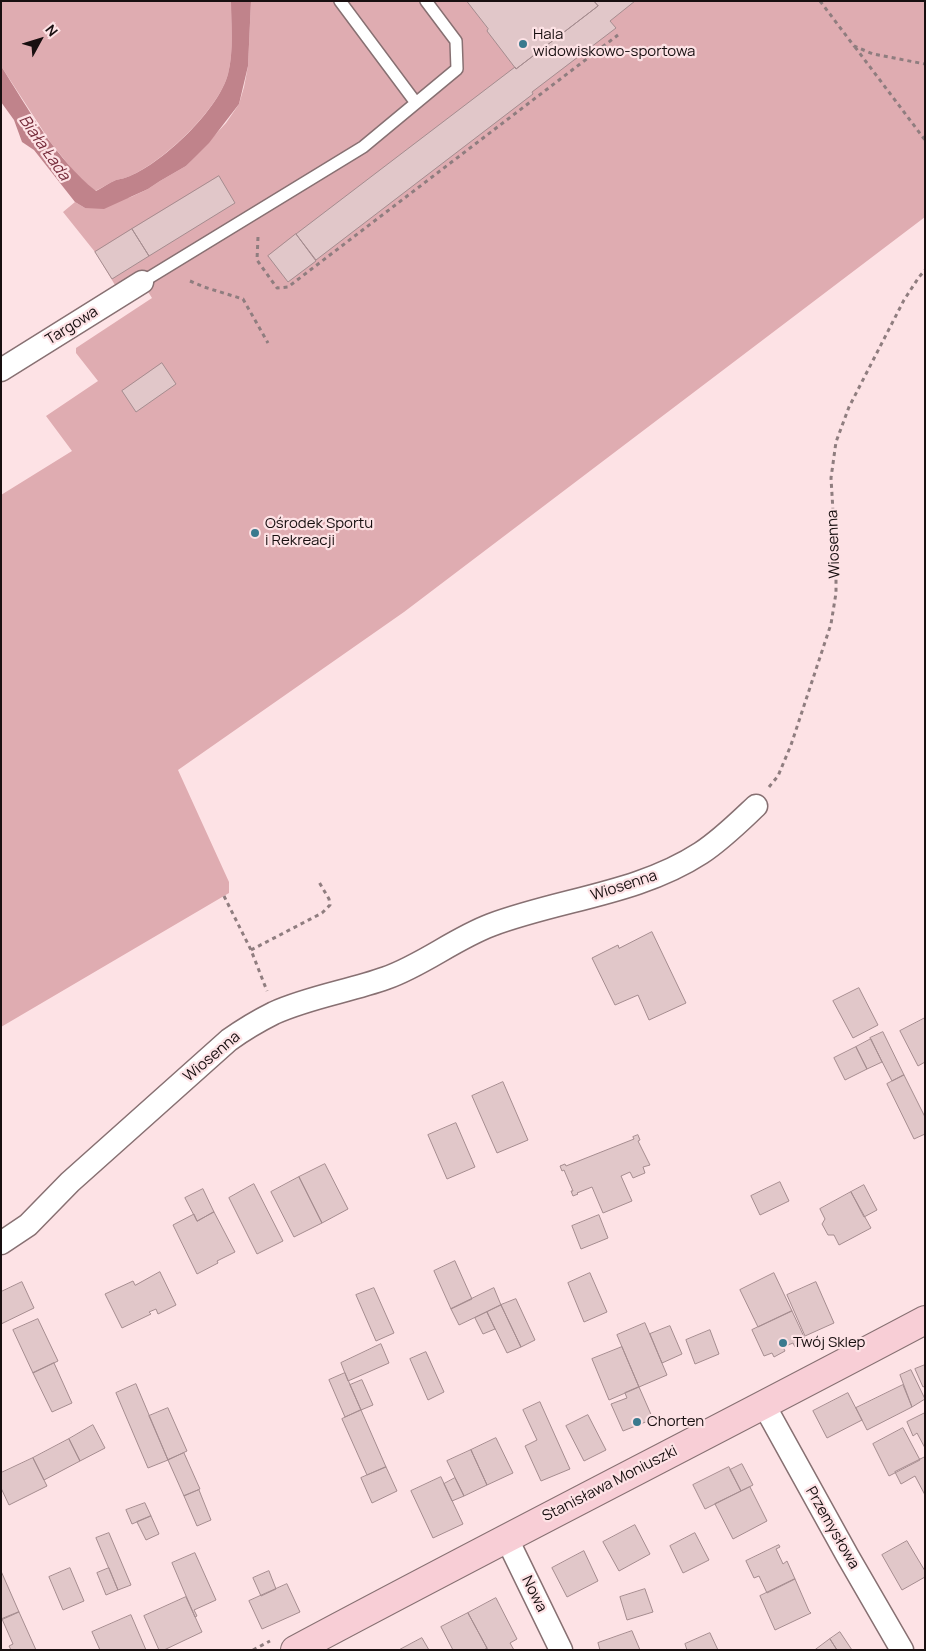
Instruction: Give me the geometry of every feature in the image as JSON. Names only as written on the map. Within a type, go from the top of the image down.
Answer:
[{"type":"street","name":"Targowa","points":[[1,370],[142,282]]},
{"type":"street","name":"Wiosenna","points":[[1,1243],[28,1225],[70,1182],[229,1040],[248,1027],[276,1013],[418,965],[478,930],[510,918],[606,893],[666,871],[701,853],[732,829],[756,806]]},
{"type":"street","name":"Stanisława Moniuszki","points":[[295,1650],[506,1537],[925,1320]]},
{"type":"street","name":"Przemysłowa","points":[[764,1405],[902,1650]]},
{"type":"street","name":"Nowa","points":[[506,1537],[561,1650]]},
{"type":"lane","points":[[340,1],[416,102]]},
{"type":"lane","points":[[142,282],[362,147],[457,69],[456,41],[426,1]]},
{"type":"path","points":[[820,1],[925,140]]},
{"type":"path","points":[[258,237],[257,260],[278,288],[288,287],[618,35]]},
{"type":"path","points":[[854,46],[873,54],[925,64]]},
{"type":"path","name":"Wiosenna","points":[[756,806],[778,776],[792,745],[831,624],[836,593],[831,478],[836,442],[849,407],[904,300],[925,270]]},
{"type":"path","points":[[190,281],[243,299],[268,343]]},
{"type":"path","points":[[251,950],[322,913],[330,905],[329,899],[319,882]]},
{"type":"path","points":[[224,896],[251,950],[276,1013]]},
{"type":"shaded area","points":[[1,1],[231,1],[232,47],[228,74],[223,88],[214,103],[173,147],[143,169],[95,191],[76,174],[51,143],[1,66]]},
{"type":"shaded area","name":"Ośrodek Sportu i Rekreacji","points":[[251,1],[925,1],[925,217],[404,612],[178,770],[229,882],[229,893],[1,1027],[1,495],[72,451],[46,416],[98,381],[76,353],[76,348],[152,298],[136,273],[115,285],[95,252],[63,212],[75,202],[85,208],[131,197],[148,189],[186,166],[226,123],[239,104],[244,87],[248,66]]},
{"type":"water","name":"Biała Łada","points":[[231,1],[251,1],[248,66],[239,104],[209,143],[186,166],[148,189],[104,209],[85,208],[75,202],[34,150],[22,142],[14,120],[1,102],[1,66],[55,149],[81,178],[96,191],[116,180],[144,169],[158,159],[188,133],[214,103],[223,88],[230,65],[232,47]]},
{"type":"building","name":"Hala widowiskowo-sportowa","points":[[467,1],[594,1],[598,6],[516,69]]},
{"type":"building","points":[[594,1],[635,1],[610,21],[616,28],[316,260],[296,234],[598,6]]},
{"type":"building","points":[[219,176],[235,203],[149,256],[132,229]]},
{"type":"building","points":[[132,229],[149,256],[112,279],[95,252]]},
{"type":"building","points":[[296,234],[316,261],[288,282],[268,256]]},
{"type":"building","points":[[162,363],[176,384],[136,412],[122,391]]},
{"type":"building","points":[[652,932],[686,1003],[649,1020],[638,995],[615,1005],[592,958],[618,945],[619,948]]},
{"type":"building","points":[[859,988],[878,1025],[853,1038],[833,1001]]},
{"type":"building","points":[[925,1018],[925,1062],[918,1066],[900,1031]]},
{"type":"building","points":[[883,1032],[904,1075],[892,1081],[870,1038]]},
{"type":"building","points":[[871,1039],[882,1062],[867,1069],[856,1047]]},
{"type":"building","points":[[856,1047],[867,1069],[845,1080],[834,1058]]},
{"type":"building","points":[[904,1075],[925,1117],[925,1134],[914,1139],[887,1084]]},
{"type":"building","points":[[503,1082],[528,1140],[497,1153],[472,1096]]},
{"type":"building","points":[[456,1123],[475,1167],[447,1179],[428,1135]]},
{"type":"building","points":[[638,1135],[640,1140],[638,1141],[650,1165],[643,1167],[645,1173],[633,1178],[630,1172],[621,1176],[632,1201],[603,1213],[592,1187],[573,1196],[571,1191],[573,1191],[564,1170],[562,1171],[560,1166],[565,1164],[566,1166],[634,1139],[633,1137]]},
{"type":"building","points":[[325,1164],[348,1209],[322,1223],[299,1177]]},
{"type":"building","points":[[299,1177],[322,1223],[294,1237],[271,1192]]},
{"type":"building","points":[[780,1182],[789,1201],[760,1215],[751,1196]]},
{"type":"building","points":[[254,1184],[283,1241],[257,1254],[229,1198]]},
{"type":"building","points":[[864,1185],[877,1210],[864,1217],[851,1192]]},
{"type":"building","points":[[203,1189],[214,1212],[197,1221],[185,1198]]},
{"type":"building","points":[[851,1192],[871,1228],[839,1245],[834,1235],[828,1235],[822,1224],[825,1219],[820,1209]]},
{"type":"building","points":[[214,1212],[235,1252],[197,1274],[173,1225],[194,1214],[197,1221]]},
{"type":"building","points":[[599,1215],[608,1238],[581,1249],[572,1226]]},
{"type":"building","points":[[455,1261],[472,1299],[451,1309],[434,1271]]},
{"type":"building","points":[[160,1272],[176,1305],[158,1314],[156,1309],[149,1312],[151,1314],[122,1328],[105,1294],[133,1281],[135,1285]]},
{"type":"building","points":[[590,1273],[607,1312],[584,1322],[568,1283]]},
{"type":"building","points":[[774,1273],[792,1311],[758,1327],[740,1290]]},
{"type":"building","points":[[22,1282],[34,1308],[1,1324],[1,1292]]},
{"type":"building","points":[[816,1282],[834,1323],[805,1336],[787,1295]]},
{"type":"building","points":[[374,1288],[394,1333],[376,1341],[356,1295]]},
{"type":"building","points":[[494,1288],[501,1305],[459,1325],[451,1309]]},
{"type":"building","points":[[516,1299],[535,1340],[521,1347],[501,1305]]},
{"type":"building","points":[[501,1305],[521,1347],[507,1353],[487,1312]]},
{"type":"building","points":[[792,1311],[806,1341],[795,1347],[793,1343],[783,1347],[785,1351],[774,1357],[772,1353],[764,1356],[752,1330]]},
{"type":"building","points":[[487,1312],[495,1329],[483,1334],[475,1318]]},
{"type":"building","points":[[38,1319],[58,1361],[33,1373],[13,1330]]},
{"type":"building","points":[[645,1323],[667,1375],[639,1387],[617,1335]]},
{"type":"building","points":[[670,1326],[682,1354],[662,1363],[650,1334]]},
{"type":"building","points":[[710,1330],[719,1354],[695,1364],[686,1340]]},
{"type":"building","points":[[381,1344],[389,1363],[348,1381],[341,1363]]},
{"type":"building","points":[[622,1347],[639,1387],[609,1400],[592,1359]]},
{"type":"building","points":[[426,1352],[444,1392],[428,1400],[410,1359]]},
{"type":"building","points":[[54,1363],[72,1403],[52,1412],[33,1373]]},
{"type":"building","points":[[925,1365],[925,1386],[923,1387],[915,1369]]},
{"type":"building","points":[[911,1370],[925,1399],[912,1407],[900,1375]]},
{"type":"building","points":[[345,1373],[361,1410],[345,1417],[329,1380]]},
{"type":"building","points":[[362,1380],[373,1405],[361,1410],[350,1385]]},
{"type":"building","points":[[136,1384],[168,1460],[148,1468],[116,1393]]},
{"type":"building","points":[[903,1385],[912,1407],[867,1430],[856,1408]]},
{"type":"building","points":[[639,1387],[653,1419],[623,1431],[611,1404],[627,1398],[625,1393]]},
{"type":"building","points":[[848,1393],[862,1420],[827,1438],[813,1411]]},
{"type":"building","points":[[540,1402],[570,1469],[541,1481],[525,1446],[537,1440],[523,1410]]},
{"type":"building","points":[[168,1408],[187,1451],[168,1460],[149,1416]]},
{"type":"building","points":[[361,1410],[386,1467],[367,1475],[342,1419]]},
{"type":"building","points":[[925,1413],[925,1448],[917,1433],[913,1436],[907,1422]]},
{"type":"building","points":[[588,1415],[606,1450],[584,1461],[566,1426]]},
{"type":"building","points":[[93,1425],[105,1448],[80,1461],[69,1439]]},
{"type":"building","points":[[903,1428],[920,1460],[889,1476],[873,1444]]},
{"type":"building","points":[[496,1438],[513,1473],[487,1485],[471,1450]]},
{"type":"building","points":[[69,1439],[80,1461],[44,1480],[33,1458]]},
{"type":"building","points":[[471,1450],[487,1485],[464,1496],[447,1461]]},
{"type":"building","points":[[184,1453],[200,1489],[184,1496],[168,1460]]},
{"type":"building","points":[[925,1457],[925,1495],[915,1476],[901,1484],[895,1472]]},
{"type":"building","points":[[33,1458],[47,1486],[9,1505],[1,1488],[1,1473]]},
{"type":"building","points":[[742,1464],[753,1485],[741,1491],[730,1470]]},
{"type":"building","points":[[386,1467],[397,1491],[372,1503],[361,1478]]},
{"type":"building","points":[[729,1467],[741,1491],[705,1509],[693,1485]]},
{"type":"building","points":[[441,1477],[463,1524],[433,1538],[411,1491]]},
{"type":"building","points":[[455,1478],[464,1496],[452,1501],[444,1484]]},
{"type":"building","points":[[750,1487],[767,1521],[733,1539],[715,1504]]},
{"type":"building","points":[[199,1490],[211,1520],[197,1526],[184,1496]]},
{"type":"building","points":[[145,1503],[151,1516],[132,1524],[126,1510]]},
{"type":"building","points":[[151,1516],[159,1534],[146,1540],[137,1522]]},
{"type":"building","points":[[635,1525],[650,1554],[619,1571],[603,1542]]},
{"type":"building","points":[[109,1533],[131,1585],[118,1590],[96,1538]]},
{"type":"building","points":[[695,1533],[709,1560],[683,1573],[670,1546]]},
{"type":"building","points":[[907,1541],[925,1571],[925,1577],[902,1590],[882,1555]]},
{"type":"building","points":[[779,1545],[780,1547],[776,1549],[783,1564],[787,1561],[795,1579],[767,1593],[759,1576],[754,1578],[746,1561]]},
{"type":"building","points":[[584,1551],[598,1581],[567,1597],[552,1568]]},
{"type":"building","points":[[195,1553],[216,1600],[194,1610],[197,1616],[195,1617],[172,1563]]},
{"type":"building","points":[[70,1568],[84,1601],[63,1610],[49,1577]]},
{"type":"building","points":[[109,1568],[118,1590],[106,1595],[97,1573]]},
{"type":"building","points":[[1,1571],[19,1612],[1,1620]]},
{"type":"building","points":[[269,1571],[276,1589],[261,1596],[253,1578]]},
{"type":"building","points":[[795,1579],[811,1613],[775,1630],[760,1596]]},
{"type":"building","points":[[287,1584],[300,1612],[262,1629],[249,1601]]},
{"type":"building","points":[[645,1589],[653,1612],[627,1620],[620,1597]]},
{"type":"building","points":[[186,1597],[202,1632],[164,1650],[159,1650],[144,1616]]},
{"type":"building","points":[[496,1598],[517,1639],[510,1643],[514,1650],[488,1650],[468,1613]]},
{"type":"building","points":[[19,1612],[36,1650],[11,1650],[9,1646],[13,1644],[2,1619]]},
{"type":"building","points":[[468,1613],[487,1648],[484,1650],[453,1650],[441,1627]]},
{"type":"building","points":[[131,1615],[146,1650],[100,1650],[92,1632]]},
{"type":"building","points":[[632,1631],[640,1650],[600,1650],[598,1643]]},
{"type":"building","points":[[840,1632],[852,1650],[837,1650],[830,1639]]},
{"type":"building","points":[[710,1633],[718,1650],[687,1650],[685,1644]]},
{"type":"building","points":[[422,1638],[429,1650],[399,1650]]},
{"type":"building","points":[[830,1639],[837,1650],[815,1650]]},
{"type":"place","name":"Hala widowiskowo-sportowa","points":[[523,44]]},
{"type":"place","name":"Ośrodek Sportu i Rekreacji","points":[[255,533]]},
{"type":"place","name":"Twój Sklep","points":[[783,1343]]},
{"type":"place","name":"Chorten","points":[[637,1422]]}]
